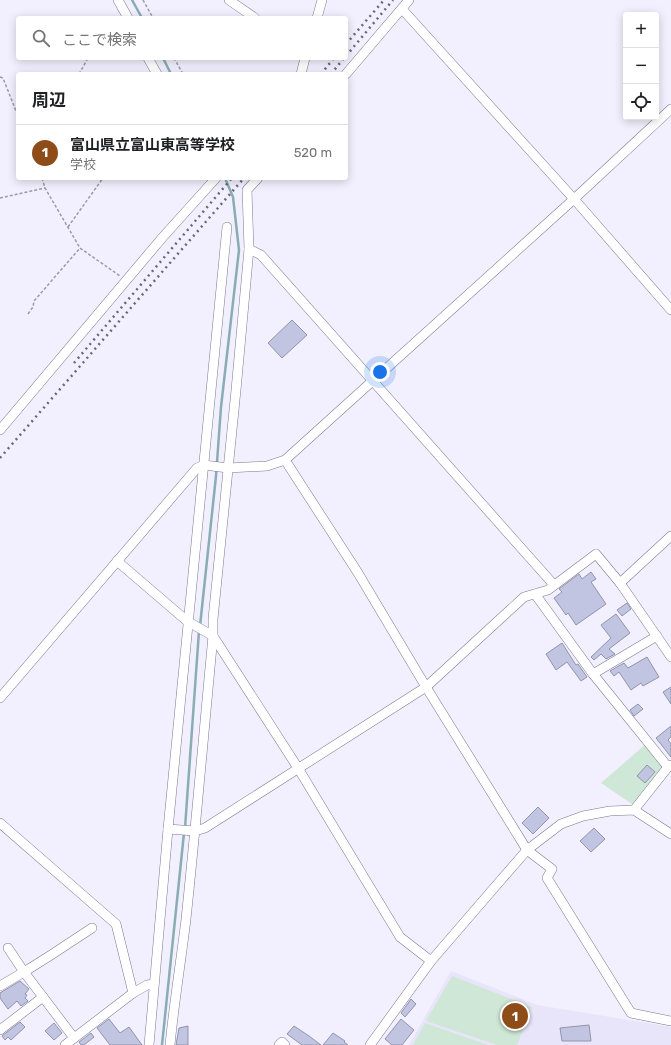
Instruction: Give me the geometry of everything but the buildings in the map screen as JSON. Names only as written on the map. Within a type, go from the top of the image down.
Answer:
[{"type":"street","points":[[118,0],[127,16]]},
{"type":"street","points":[[229,0],[252,16]]},
{"type":"street","points":[[318,16],[322,0]]},
{"type":"street","points":[[348,72],[409,0]]},
{"type":"street","points":[[402,9],[671,310]]},
{"type":"street","points":[[149,60],[156,72]]},
{"type":"street","points":[[302,72],[305,60]]},
{"type":"street","points":[[0,698],[197,468],[204,465],[228,468],[267,466],[285,460],[372,380],[574,200],[671,109]]},
{"type":"street","points":[[0,430],[212,180]]},
{"type":"street","points":[[170,1045],[186,919],[195,830],[213,636],[213,619],[249,249],[247,190],[256,180]]},
{"type":"street","points":[[149,1045],[168,829],[227,227]]},
{"type":"street","points":[[249,249],[261,254],[554,585]]},
{"type":"street","points":[[285,460],[358,573],[426,687],[527,850],[552,868],[547,878],[631,1013],[671,1021]]},
{"type":"street","points":[[620,583],[669,542]]},
{"type":"street","points":[[168,829],[195,830],[205,828],[426,687],[524,597],[548,590],[596,554],[620,583],[671,657]]},
{"type":"street","points":[[117,561],[188,621],[213,636],[298,768],[400,937],[431,961]]},
{"type":"street","points":[[535,594],[593,674],[669,766],[634,810]]},
{"type":"street","points":[[593,674],[657,636]]},
{"type":"street","points":[[370,1045],[431,961],[500,881],[527,850],[561,824],[583,816],[610,811],[634,810],[671,834]]},
{"type":"street","points":[[0,823],[116,924],[133,993]]},
{"type":"street","points":[[0,986],[52,955],[92,928]]},
{"type":"street","points":[[8,948],[24,972],[74,1038]]},
{"type":"street","points":[[65,1045],[133,993],[147,985],[154,984]]},
{"type":"street","points":[[0,1030],[44,998]]},
{"type":"street","points":[[280,1045],[282,1042],[285,1045]]},
{"type":"path","points":[[143,0],[152,16]]},
{"type":"path","points":[[79,72],[87,60]]},
{"type":"path","points":[[175,60],[182,72]]},
{"type":"path","points":[[0,77],[2,78],[16,111]]},
{"type":"path","points":[[43,180],[45,188],[80,248],[126,280]]},
{"type":"path","points":[[68,227],[102,180]]},
{"type":"path","points":[[0,198],[45,188]]},
{"type":"path","points":[[28,314],[33,307],[34,301],[80,248]]},
{"type":"shaded area","points":[[451,971],[537,1005],[671,1027],[671,1045],[409,1045]]},
{"type":"green space","points":[[646,744],[663,767],[636,802],[632,804],[601,783]]},
{"type":"green space","points":[[452,976],[532,1007],[517,1045],[497,1045],[426,1021]]},
{"type":"green space","points":[[425,1023],[488,1045],[413,1045]]},
{"type":"waterway","points":[[132,0],[141,16]]},
{"type":"waterway","points":[[164,60],[170,72]]},
{"type":"waterway","points":[[200,626],[216,476],[221,407],[239,250],[233,197],[226,180]]},
{"type":"waterway","points":[[185,828],[199,631]]},
{"type":"waterway","points":[[162,1045],[184,833]]},
{"type":"railway","points":[[348,42],[384,0]]},
{"type":"railway","points":[[348,54],[393,0]]},
{"type":"railway","points":[[323,72],[332,60]]},
{"type":"railway","points":[[333,72],[342,60]]},
{"type":"railway","points":[[74,363],[230,180]]},
{"type":"railway","points":[[0,458],[242,180]]},
{"type":"place","name":"富山県立富山東高等学校","points":[[515,1016]]}]
